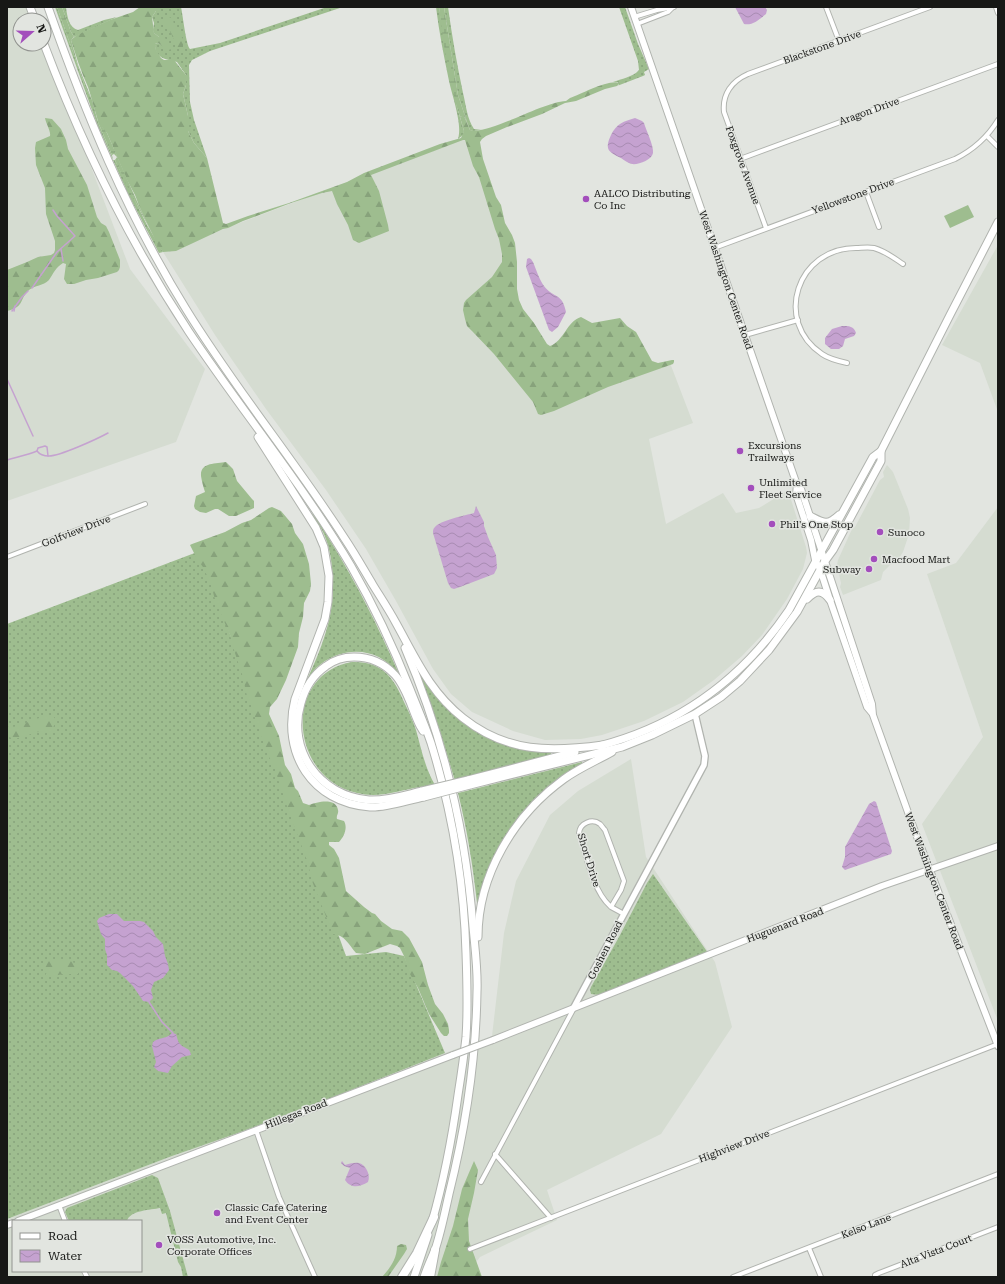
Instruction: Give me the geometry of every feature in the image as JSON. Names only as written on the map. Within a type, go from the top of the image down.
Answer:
[{"type":"highway","points":[[48,7],[66,58],[97,136],[122,193],[155,257],[211,348],[324,506],[375,587],[393,617],[422,672],[434,689],[453,710],[472,725],[484,732],[504,740],[532,748],[571,749],[603,745]]},
{"type":"highway","points":[[47,52],[76,125],[123,221],[170,302],[226,386],[314,508],[352,568],[378,615],[430,739],[447,804],[458,863],[466,927],[466,1034],[460,1085],[448,1160],[434,1217],[414,1277]]},
{"type":"highway","points":[[469,783],[629,737],[675,717],[716,689],[746,664],[775,631],[782,620],[873,457],[881,451],[998,222]]},
{"type":"highway","points":[[226,386],[238,408],[316,528],[326,558],[330,588],[325,619],[295,699],[291,716],[292,740],[298,759],[315,784],[324,791],[344,802],[358,806],[381,806],[423,794],[622,747]]},
{"type":"highway","points":[[430,1277],[435,1250],[456,1167],[468,1106],[475,1043],[479,922],[483,898],[492,872],[509,838],[523,817],[551,788],[573,773],[622,747],[652,735],[696,714],[721,697],[751,670],[780,637],[801,604],[820,569],[833,550],[881,461],[881,451]]},
{"type":"highway","points":[[810,516],[822,523],[828,523],[844,511]]},
{"type":"highway","points":[[375,587],[400,638],[429,708],[448,770],[468,867],[477,968]]},
{"type":"highway","points":[[801,604],[812,594],[817,592],[827,596],[830,600]]},
{"type":"highway","points":[[423,794],[380,800],[369,800],[349,796],[332,788],[313,771],[305,758],[301,749],[298,735],[298,712],[309,684],[322,669],[332,662],[344,658],[351,657],[369,659],[384,665],[400,681],[420,726],[430,739]]},
{"type":"highway","points":[[402,1277],[417,1253],[434,1217]]},
{"type":"highway","points":[[424,1277],[435,1250]]},
{"type":"main road","name":"West Washington Center Road","points":[[631,7],[797,485],[801,489],[870,698],[873,715],[914,829],[998,1045]]},
{"type":"main road","name":"West Washington Center Road","points":[[797,485],[796,494],[811,540],[815,560],[820,569],[867,707],[873,715]]},
{"type":"main road","name":"Huguenard Road","points":[[574,1007],[882,886],[998,846]]},
{"type":"main road","name":"Hillegas Road","points":[[21,1220],[493,1040],[574,1007]]},
{"type":"street","points":[[634,17],[673,7]]},
{"type":"street","points":[[637,24],[668,12],[673,7]]},
{"type":"street","points":[[826,7],[839,41]]},
{"type":"street","name":"Blackstone Drive","points":[[724,101],[732,84],[742,77],[930,7]]},
{"type":"street","points":[[996,7],[998,13]]},
{"type":"street","name":"Aragon Drive","points":[[740,159],[998,64]]},
{"type":"street","name":"Foxgrove Avenue","points":[[724,101],[724,112],[766,228]]},
{"type":"street","name":"Yellowstone Drive","points":[[714,248],[955,159],[977,145],[987,136],[998,120]]},
{"type":"street","points":[[987,136],[998,147]]},
{"type":"street","points":[[866,192],[879,227]]},
{"type":"street","points":[[847,363],[835,361],[823,355],[813,347],[806,338],[798,320],[796,306],[796,297],[802,278],[821,258],[841,250],[851,248],[873,248],[889,255],[903,264]]},
{"type":"street","points":[[745,336],[798,320]]},
{"type":"street","name":"Golfview Drive","points":[[7,557],[145,504]]},
{"type":"street","name":"Goshen Road","points":[[481,1182],[704,765],[705,756],[696,714]]},
{"type":"street","name":"Short Drive","points":[[611,907],[621,890],[624,881],[605,830],[600,824],[589,822],[583,824],[579,833],[598,890],[604,901],[611,907],[624,914]]},
{"type":"street","name":"Highview Drive","points":[[470,1249],[998,1045]]},
{"type":"street","points":[[256,1130],[279,1198],[315,1277]]},
{"type":"street","points":[[495,1154],[551,1218]]},
{"type":"street","name":"Kelso Lane","points":[[733,1277],[998,1174]]},
{"type":"street","points":[[59,1206],[65,1220]]},
{"type":"street","name":"Alta Vista Court","points":[[875,1276],[998,1227]]},
{"type":"street","points":[[809,1248],[821,1277]]},
{"type":"shaded area","points":[[7,7],[30,7],[32,12],[12,12],[12,52],[47,52],[130,269],[205,369],[176,442],[7,501]]},
{"type":"shaded area","points":[[469,136],[506,244],[541,409],[670,363],[693,423],[649,439],[666,524],[723,493],[736,513],[759,508],[788,490],[806,547],[807,553],[803,569],[787,599],[762,635],[742,656],[714,680],[683,702],[644,721],[602,735],[581,739],[545,740],[513,731],[472,712],[451,694],[433,669],[366,549],[326,490],[266,409],[215,335],[163,252]]},
{"type":"shaded area","points":[[998,245],[998,412],[980,363],[942,345]]},
{"type":"shaded area","name":"Sunoco","points":[[887,465],[893,472],[908,509],[910,518],[909,534],[903,552],[897,561],[883,572],[881,580],[843,595],[840,587],[841,583],[837,565],[838,560],[852,529],[855,527],[880,480],[884,477],[883,472]]},
{"type":"shaded area","points":[[998,507],[998,1021],[922,824],[983,737],[927,574],[956,563]]},
{"type":"shaded area","points":[[631,759],[646,857],[715,962],[732,1027],[661,1134],[547,1190],[557,1220],[480,1257],[465,1277],[7,1277],[7,1219],[172,1156],[303,1109],[492,1036],[504,933],[516,881],[550,815],[578,791]]},
{"type":"green space","points":[[55,7],[57,7],[113,160],[97,124]]},
{"type":"green space","points":[[57,7],[62,7],[74,37],[71,40],[78,65],[92,100],[85,86]]},
{"type":"green space","points":[[62,7],[66,7],[68,18],[72,27],[78,30],[104,20],[117,17],[74,37]]},
{"type":"green space","points":[[140,7],[156,7],[156,11],[152,17],[154,33],[159,37],[165,38],[172,49],[168,50],[158,43],[155,44],[156,50],[164,60],[174,60],[186,75],[186,85],[183,94],[188,116],[188,131],[194,143],[207,158],[223,223],[226,224],[347,182],[364,173],[440,144],[461,138],[464,131],[460,117],[462,116],[464,116],[470,130],[478,131],[502,124],[543,107],[566,101],[602,85],[615,82],[620,83],[617,86],[605,89],[576,101],[565,103],[542,114],[486,136],[480,142],[483,159],[496,197],[501,205],[505,223],[515,243],[517,289],[519,300],[523,309],[547,344],[550,346],[559,340],[572,323],[581,317],[592,323],[620,318],[627,326],[636,332],[652,361],[658,363],[674,360],[673,364],[608,387],[554,411],[541,415],[538,414],[533,402],[494,354],[467,326],[465,319],[463,310],[464,303],[492,277],[502,262],[502,254],[499,239],[479,177],[473,166],[465,140],[371,175],[379,191],[389,231],[359,243],[353,240],[348,225],[332,191],[291,203],[243,221],[176,251],[163,252],[157,244],[140,208],[107,133],[97,118],[88,87],[71,40],[77,35],[110,20],[133,12]]},
{"type":"green space","points":[[156,7],[181,7],[190,49],[220,43],[327,7],[343,7],[210,51],[192,60],[189,65],[190,102],[194,120],[207,158],[194,143],[188,131],[188,116],[183,94],[186,85],[186,75],[177,62],[162,58],[155,49],[155,44],[158,43],[161,45],[159,37],[153,30],[154,23],[152,17],[156,11]]},
{"type":"green space","points":[[436,7],[439,7],[457,107],[464,131],[463,135],[458,139],[458,119],[445,63]]},
{"type":"green space","points":[[439,7],[444,7],[458,95],[468,125],[464,116],[460,117],[453,91]]},
{"type":"green space","points":[[444,7],[448,7],[468,116],[474,129],[482,130],[470,130],[458,95]]},
{"type":"green space","points":[[619,7],[625,7],[638,44],[649,69],[644,72],[645,75],[617,86],[619,85],[618,82],[613,82],[630,76],[639,70],[638,61]]},
{"type":"green space","points":[[167,17],[173,19],[174,26],[183,39],[183,47],[180,50],[167,28],[164,26],[164,22]]},
{"type":"green space","points":[[96,112],[103,128],[107,133],[153,235],[126,184],[115,160],[117,157],[114,154],[112,155],[98,122]]},
{"type":"green space","points":[[45,118],[52,119],[61,129],[68,149],[87,185],[97,217],[101,223],[106,226],[109,232],[120,260],[120,267],[117,272],[74,284],[67,284],[64,279],[66,264],[63,263],[49,280],[29,290],[17,307],[7,311],[7,270],[38,257],[51,255],[55,250],[55,241],[46,214],[45,188],[36,165],[36,142],[50,136]]},
{"type":"green space","points":[[113,160],[115,160],[147,225],[163,252],[159,253],[129,196]]},
{"type":"green space","points":[[968,205],[974,217],[950,228],[944,216]]},
{"type":"green space","points":[[226,462],[233,469],[237,481],[254,501],[254,508],[236,516],[229,516],[218,509],[206,513],[200,512],[195,509],[194,506],[196,496],[205,492],[201,471],[209,464]]},
{"type":"green space","points":[[272,507],[281,511],[292,524],[295,533],[303,544],[309,564],[311,584],[310,591],[304,603],[298,647],[286,680],[277,699],[270,707],[269,714],[279,736],[285,765],[291,774],[295,788],[298,791],[303,803],[309,805],[330,802],[337,806],[337,819],[344,821],[345,824],[344,835],[339,842],[329,842],[329,845],[334,849],[339,858],[346,891],[364,907],[375,914],[381,921],[392,929],[402,931],[409,938],[422,962],[435,1004],[443,1014],[448,1024],[449,1033],[447,1036],[444,1036],[441,1033],[429,1014],[418,988],[410,974],[400,948],[390,944],[365,954],[356,953],[344,938],[333,934],[312,881],[308,863],[289,812],[275,768],[267,753],[247,696],[230,635],[214,596],[211,584],[190,545],[225,532],[251,520]]},
{"type":"green space","points":[[310,512],[316,518],[359,590],[399,674],[391,665],[372,654],[352,652],[341,654],[321,664],[315,669],[307,680],[324,639],[333,598],[331,558],[328,544],[322,530]]},
{"type":"green space","points":[[200,551],[346,956],[386,952],[404,956],[445,1053],[303,1109],[172,1156],[7,1219],[7,624]]},
{"type":"green space","points":[[352,662],[372,664],[392,679],[412,720],[426,765],[435,785],[386,794],[372,795],[357,793],[334,784],[318,768],[307,748],[303,726],[305,705],[314,685],[329,670]]},
{"type":"green space","points":[[420,676],[422,676],[440,700],[465,723],[533,751],[551,754],[455,781],[438,725]]},
{"type":"green space","points":[[50,715],[56,720],[51,733],[38,732],[15,738],[7,736],[7,727],[11,725],[12,727],[19,726]]},
{"type":"green space","points":[[582,762],[582,764],[574,769],[510,832],[480,903],[477,903],[474,875],[458,793]]},
{"type":"green space","points":[[653,874],[708,953],[599,995],[591,994],[591,987]]},
{"type":"green space","points":[[68,959],[74,963],[78,961],[82,964],[78,970],[78,974],[45,976],[48,970],[43,966],[43,963],[52,960]]},
{"type":"green space","points":[[474,1161],[478,1170],[468,1219],[469,1241],[482,1277],[437,1277],[453,1226],[462,1189]]},
{"type":"green space","points":[[152,1175],[158,1178],[170,1211],[188,1277],[183,1277],[166,1213],[162,1214],[160,1208],[136,1213],[129,1217],[128,1220],[69,1220],[65,1212],[67,1208]]},
{"type":"green space","points":[[401,1244],[406,1245],[407,1249],[388,1277],[382,1277],[388,1270],[396,1255],[397,1246]]},
{"type":"water","points":[[735,7],[765,7],[767,10],[766,14],[759,20],[753,23],[744,24]]},
{"type":"water","points":[[635,118],[644,123],[651,142],[653,153],[647,160],[641,163],[632,164],[611,152],[608,144],[613,131],[618,126]]},
{"type":"water","points":[[529,258],[533,262],[544,286],[551,293],[560,298],[566,312],[558,327],[552,332],[549,330],[526,267],[527,259]]},
{"type":"water","points":[[842,326],[851,327],[856,333],[854,336],[845,339],[843,346],[839,349],[831,349],[825,344],[825,338],[832,329]]},
{"type":"water","points":[[476,506],[484,522],[488,537],[496,555],[497,568],[494,574],[454,589],[451,588],[448,583],[433,530],[437,525],[453,518],[474,513]]},
{"type":"water","points":[[874,801],[876,802],[892,851],[891,854],[845,870],[842,867],[845,857],[845,847],[869,804]]},
{"type":"water","points":[[109,914],[117,914],[124,921],[144,922],[163,944],[169,970],[163,978],[154,982],[151,990],[153,998],[149,1002],[143,1001],[133,986],[120,973],[112,970],[107,965],[105,939],[101,934],[97,921],[99,918]]},
{"type":"water","points":[[172,1033],[176,1034],[179,1043],[188,1049],[191,1055],[182,1057],[172,1066],[168,1073],[158,1071],[154,1067],[156,1062],[152,1046],[153,1042],[167,1037]]},
{"type":"water","points":[[342,1161],[345,1165],[352,1163],[362,1164],[366,1168],[369,1176],[368,1182],[356,1186],[347,1183],[345,1180],[350,1168],[344,1166],[341,1163]]},
{"type":"waterway","points":[[32,288],[57,252],[75,236],[53,210]]},
{"type":"waterway","points":[[61,249],[63,261]]},
{"type":"waterway","points":[[12,311],[28,291]]},
{"type":"waterway","points":[[14,311],[15,306]]},
{"type":"waterway","points":[[7,379],[33,436]]},
{"type":"waterway","points":[[37,451],[44,455],[54,455],[78,447],[108,433]]},
{"type":"waterway","points":[[7,460],[37,451],[38,448],[45,446],[47,447],[48,456]]},
{"type":"waterway","points":[[149,1002],[162,1022],[173,1033]]},
{"type":"place","name":"AALCO Distributing Co Inc","points":[[586,199]]},
{"type":"place","name":"Excursions Trailways","points":[[740,451]]},
{"type":"place","name":"Unlimited Fleet Service","points":[[751,488]]},
{"type":"place","name":"Phil's One Stop","points":[[772,524]]},
{"type":"place","name":"Sunoco","points":[[880,532]]},
{"type":"place","name":"Macfood Mart","points":[[874,559]]},
{"type":"place","name":"Subway","points":[[869,569]]},
{"type":"place","name":"Classic Cafe Catering and Event Center","points":[[217,1213]]},
{"type":"place","name":"VOSS Automotive, Inc. Corporate Offices","points":[[159,1245]]}]
